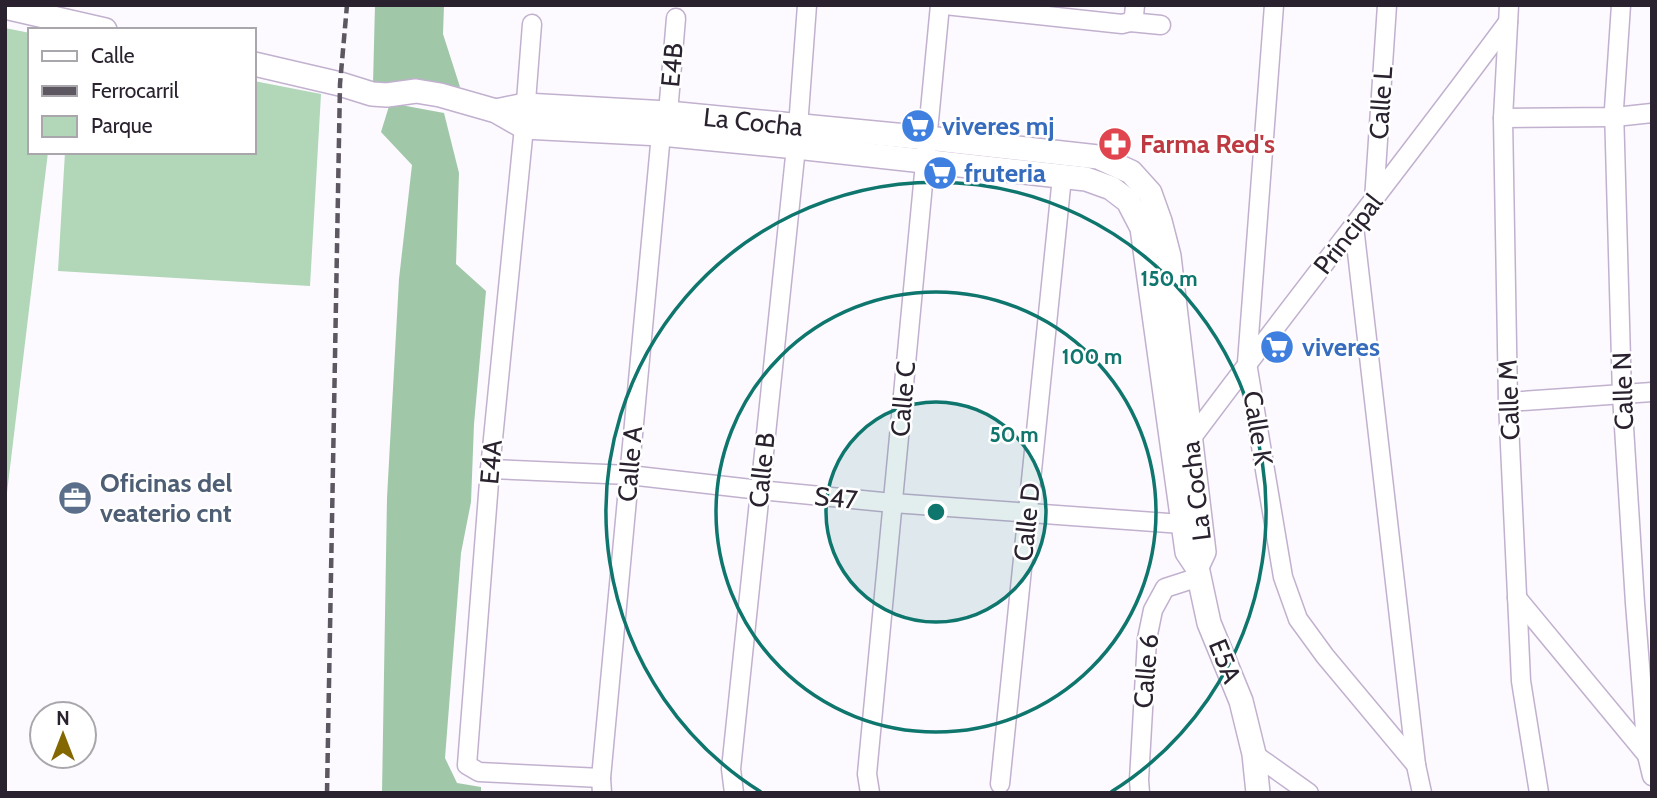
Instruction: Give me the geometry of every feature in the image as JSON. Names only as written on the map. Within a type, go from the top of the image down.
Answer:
[{"type":"street","name":"Calle B","points":[[734,793],[731,769],[797,137],[807,5]]},
{"type":"street","points":[[942,5],[1039,10],[1122,24],[1133,14],[1161,26]]},
{"type":"street","name":"Calle C","points":[[870,793],[867,774],[942,5]]},
{"type":"street","name":"Calle K","points":[[1274,5],[1247,363],[1283,577],[1298,619],[1325,656],[1416,765]]},
{"type":"street","name":"Calle L","points":[[1374,200],[1387,5]]},
{"type":"street","name":"Calle M","points":[[1509,5],[1503,118],[1508,402],[1521,681],[1539,793]]},
{"type":"street","name":"Principal","points":[[1174,461],[1520,5]]},
{"type":"street","name":"Calle N","points":[[1621,5],[1615,117],[1622,395],[1635,603],[1647,755],[1652,776]]},
{"type":"street","points":[[5,7],[61,12],[100,28]]},
{"type":"street","name":"E4B","points":[[665,124],[676,18]]},
{"type":"street","name":"E4A","points":[[532,24],[467,765],[479,772],[601,785]]},
{"type":"street","name":"La Cocha","points":[[256,64],[372,94],[416,91],[440,94],[496,111],[524,116],[665,124],[797,137],[927,138],[1098,157],[1131,172],[1150,193],[1169,256],[1204,552],[1198,572]]},
{"type":"street","points":[[1503,118],[1615,117],[1652,113]]},
{"type":"street","name":"Calle A","points":[[601,785],[665,124]]},
{"type":"street","name":"La Cocha","points":[[797,137],[925,163],[1086,179],[1111,188],[1128,201],[1142,228],[1182,524],[1187,552],[1198,572]]},
{"type":"street","name":"Calle D","points":[[1000,783],[1062,177]]},
{"type":"street","name":"Calle K","points":[[1354,226],[1416,765],[1422,793]]},
{"type":"street","points":[[1508,402],[1652,392]]},
{"type":"street","name":"S47","points":[[491,469],[629,475],[893,503],[1182,524]]},
{"type":"street","name":"E5A","points":[[1198,572],[1209,624],[1241,701],[1254,754],[1258,793]]},
{"type":"street","name":"Calle 6","points":[[1140,793],[1147,639],[1153,610],[1165,588],[1198,572]]},
{"type":"street","points":[[1517,598],[1647,755]]},
{"type":"street","points":[[1254,754],[1306,792]]},
{"type":"street","points":[[1279,793],[1285,790],[1306,792]]},
{"type":"green space","points":[[375,5],[444,5],[443,34],[460,87],[373,84]]},
{"type":"green space","points":[[5,28],[28,33],[28,154],[48,154],[5,509]]},
{"type":"green space","points":[[256,81],[321,94],[310,286],[58,271],[65,154],[256,154]]},
{"type":"green space","points":[[390,103],[444,113],[459,173],[456,264],[486,291],[474,424],[471,502],[461,553],[445,758],[457,783],[481,787],[481,793],[382,793],[387,498],[399,279],[412,165],[381,132]]},
{"type":"railway","points":[[327,793],[340,84],[347,5]]},
{"type":"place","name":"viveres mj","points":[[918,126]]},
{"type":"place","name":"Farma Red's","points":[[1115,144]]},
{"type":"place","name":"fruteria","points":[[940,173]]},
{"type":"place","name":"viveres","points":[[1277,347]]},
{"type":"place","name":"Oficinas del veaterio cnt","points":[[75,498]]}]
